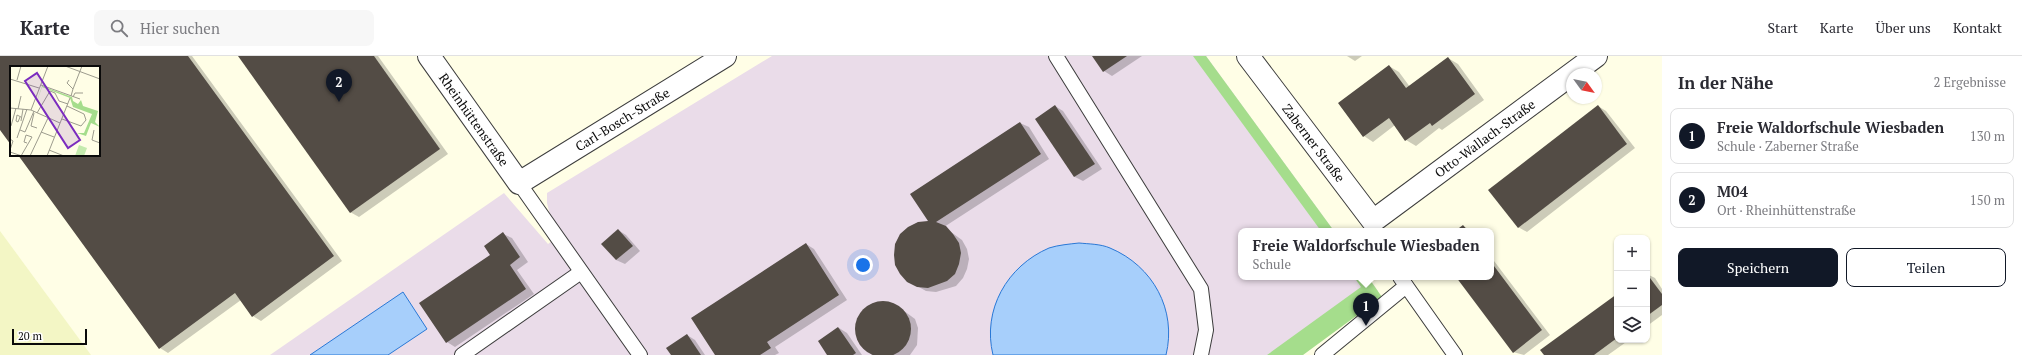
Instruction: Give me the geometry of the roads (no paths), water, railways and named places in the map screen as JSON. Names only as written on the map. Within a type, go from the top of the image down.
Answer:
[{"type":"street","name":"Rheinhüttenstraße","points":[[430,56],[519,183]]},
{"type":"street","name":"Carl-Bosch-Straße","points":[[519,183],[725,56]]},
{"type":"street","name":"Zaberner Straße","points":[[1248,56],[1375,226]]},
{"type":"street","name":"Otto-Wallach-Straße","points":[[1375,226],[1596,56]]},
{"type":"lane","points":[[1056,56],[1201,289],[1206,330],[1202,355]]},
{"type":"lane","points":[[519,183],[580,272],[640,355]]},
{"type":"lane","points":[[462,355],[580,272]]},
{"type":"lane","points":[[1322,355],[1403,282],[1455,355]]},
{"type":"water","points":[[1079,243],[1099,245],[1110,248],[1125,256],[1150,278],[1158,291],[1168,322],[1169,338],[1166,355],[993,355],[991,322],[1001,291],[1010,278],[1021,266],[1034,256],[1049,248]]},
{"type":"water","points":[[403,292],[427,329],[388,355],[310,355]]},
{"type":"place","name":"M04","points":[[339,102]]},
{"type":"place","name":"Freie Waldorfschule Wiesbaden","points":[[1366,326]]}]
